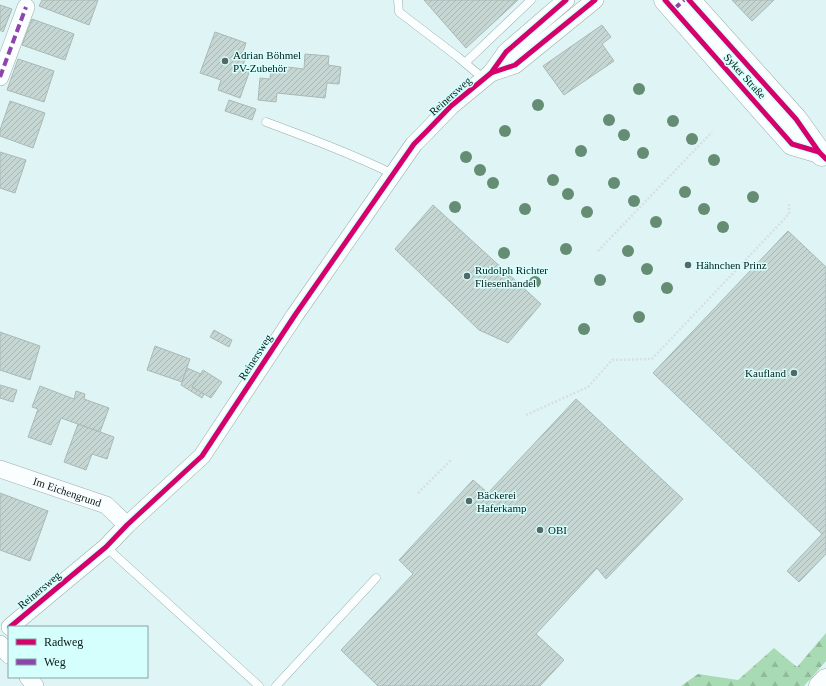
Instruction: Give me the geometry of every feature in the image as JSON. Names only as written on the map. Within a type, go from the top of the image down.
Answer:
[{"type":"main road","name":"Syker Straße","points":[[665,0],[792,144],[823,156]]},
{"type":"main road","name":"Syker Straße","points":[[689,0],[796,119],[823,156]]},
{"type":"main road","points":[[820,686],[826,680]]},
{"type":"street","name":"Reinersweg","points":[[12,626],[106,547],[127,525],[202,456],[294,315],[414,144],[451,106],[488,76],[506,52],[566,0]]},
{"type":"street","name":"Reinersweg","points":[[488,76],[515,65],[595,0]]},
{"type":"street","points":[[0,77],[26,7]]},
{"type":"street","name":"Im Eichengrund","points":[[0,469],[106,506],[127,525]]},
{"type":"street","name":"Reinersweg","points":[[0,636],[8,630]]},
{"type":"street","points":[[0,644],[8,654]]},
{"type":"street","points":[[29,678],[35,686]]},
{"type":"lane","points":[[398,0],[399,12],[465,63],[488,76]]},
{"type":"lane","points":[[465,63],[531,0]]},
{"type":"lane","points":[[266,122],[311,138],[393,174]]},
{"type":"lane","points":[[106,547],[259,686]]},
{"type":"lane","points":[[276,686],[376,578]]},
{"type":"path","points":[[598,251],[712,132]]},
{"type":"path","points":[[526,415],[588,387],[612,360],[652,359],[789,214],[789,204]]},
{"type":"path","points":[[418,493],[451,460]]},
{"type":"green space","points":[[826,633],[826,661],[804,686],[681,686],[698,674],[738,680],[774,648],[797,667]]},
{"type":"building","points":[[42,0],[98,0],[89,25],[39,6]]},
{"type":"building","points":[[424,0],[518,0],[466,48]]},
{"type":"building","points":[[732,0],[774,0],[752,21]]},
{"type":"building","points":[[0,5],[12,9],[3,32],[0,30]]},
{"type":"building","points":[[32,19],[74,34],[65,60],[22,45]]},
{"type":"building","points":[[602,25],[611,37],[602,44],[614,61],[564,95],[543,66]]},
{"type":"building","name":"Adrian Böhmel PV-Zubehör","points":[[215,32],[246,43],[243,52],[247,54],[242,68],[250,70],[240,98],[218,90],[221,80],[200,73]]},
{"type":"building","points":[[305,54],[329,56],[328,65],[341,67],[339,84],[327,83],[325,98],[277,93],[276,102],[258,100],[260,78],[270,79],[271,69],[278,70],[279,66],[304,69]]},
{"type":"building","points":[[18,59],[54,71],[44,102],[7,90]]},
{"type":"building","points":[[229,100],[256,109],[252,120],[225,111]]},
{"type":"building","points":[[10,101],[45,113],[33,148],[0,136],[0,130]]},
{"type":"building","points":[[0,152],[26,160],[15,193],[0,188]]},
{"type":"building","name":"Rudolph Richter Fliesenhandel","points":[[433,205],[541,304],[508,343],[479,330],[395,249]]},
{"type":"building","points":[[788,231],[826,267],[826,554],[799,582],[787,571],[822,534],[653,373]]},
{"type":"building","points":[[214,330],[232,340],[229,347],[210,337]]},
{"type":"building","points":[[0,332],[40,346],[30,380],[0,370]]},
{"type":"building","points":[[155,346],[190,359],[182,382],[147,370]]},
{"type":"building","points":[[187,368],[201,374],[192,387],[204,394],[202,398],[181,385]]},
{"type":"building","points":[[203,370],[222,382],[211,398],[192,387]]},
{"type":"building","points":[[0,385],[17,390],[13,402],[0,398]]},
{"type":"building","points":[[40,386],[74,399],[76,391],[85,394],[84,399],[109,408],[100,432],[61,418],[51,445],[28,437],[38,409],[32,407]]},
{"type":"building","name":"OBI","points":[[576,399],[683,499],[606,579],[597,568],[536,634],[564,660],[540,686],[378,686],[341,650],[413,574],[399,560],[473,480],[488,493]]},
{"type":"building","points":[[78,424],[114,437],[107,459],[92,454],[86,470],[64,462]]},
{"type":"building","points":[[0,493],[48,511],[30,561],[0,550]]},
{"type":"marked path","points":[[674,9],[684,0]]},
{"type":"marked path","points":[[0,77],[26,7]]},
{"type":"cycle path","points":[[11,626],[106,547],[127,525],[202,456],[295,315],[414,144],[451,106],[491,73],[506,52],[566,0]]},
{"type":"cycle path","points":[[491,73],[515,65],[595,0]]},
{"type":"cycle path","points":[[665,0],[792,144],[819,152]]},
{"type":"cycle path","points":[[689,0],[796,119],[819,152],[826,159]]},
{"type":"place","name":"Adrian Böhmel PV-Zubehör","points":[[225,61]]},
{"type":"place","name":"Hähnchen Prinz","points":[[688,265]]},
{"type":"place","name":"Rudolph Richter Fliesenhandel","points":[[467,276]]},
{"type":"place","name":"Kaufland","points":[[794,373]]},
{"type":"place","name":"Bäckerei Haferkamp","points":[[469,501]]},
{"type":"place","name":"OBI","points":[[540,530]]}]
